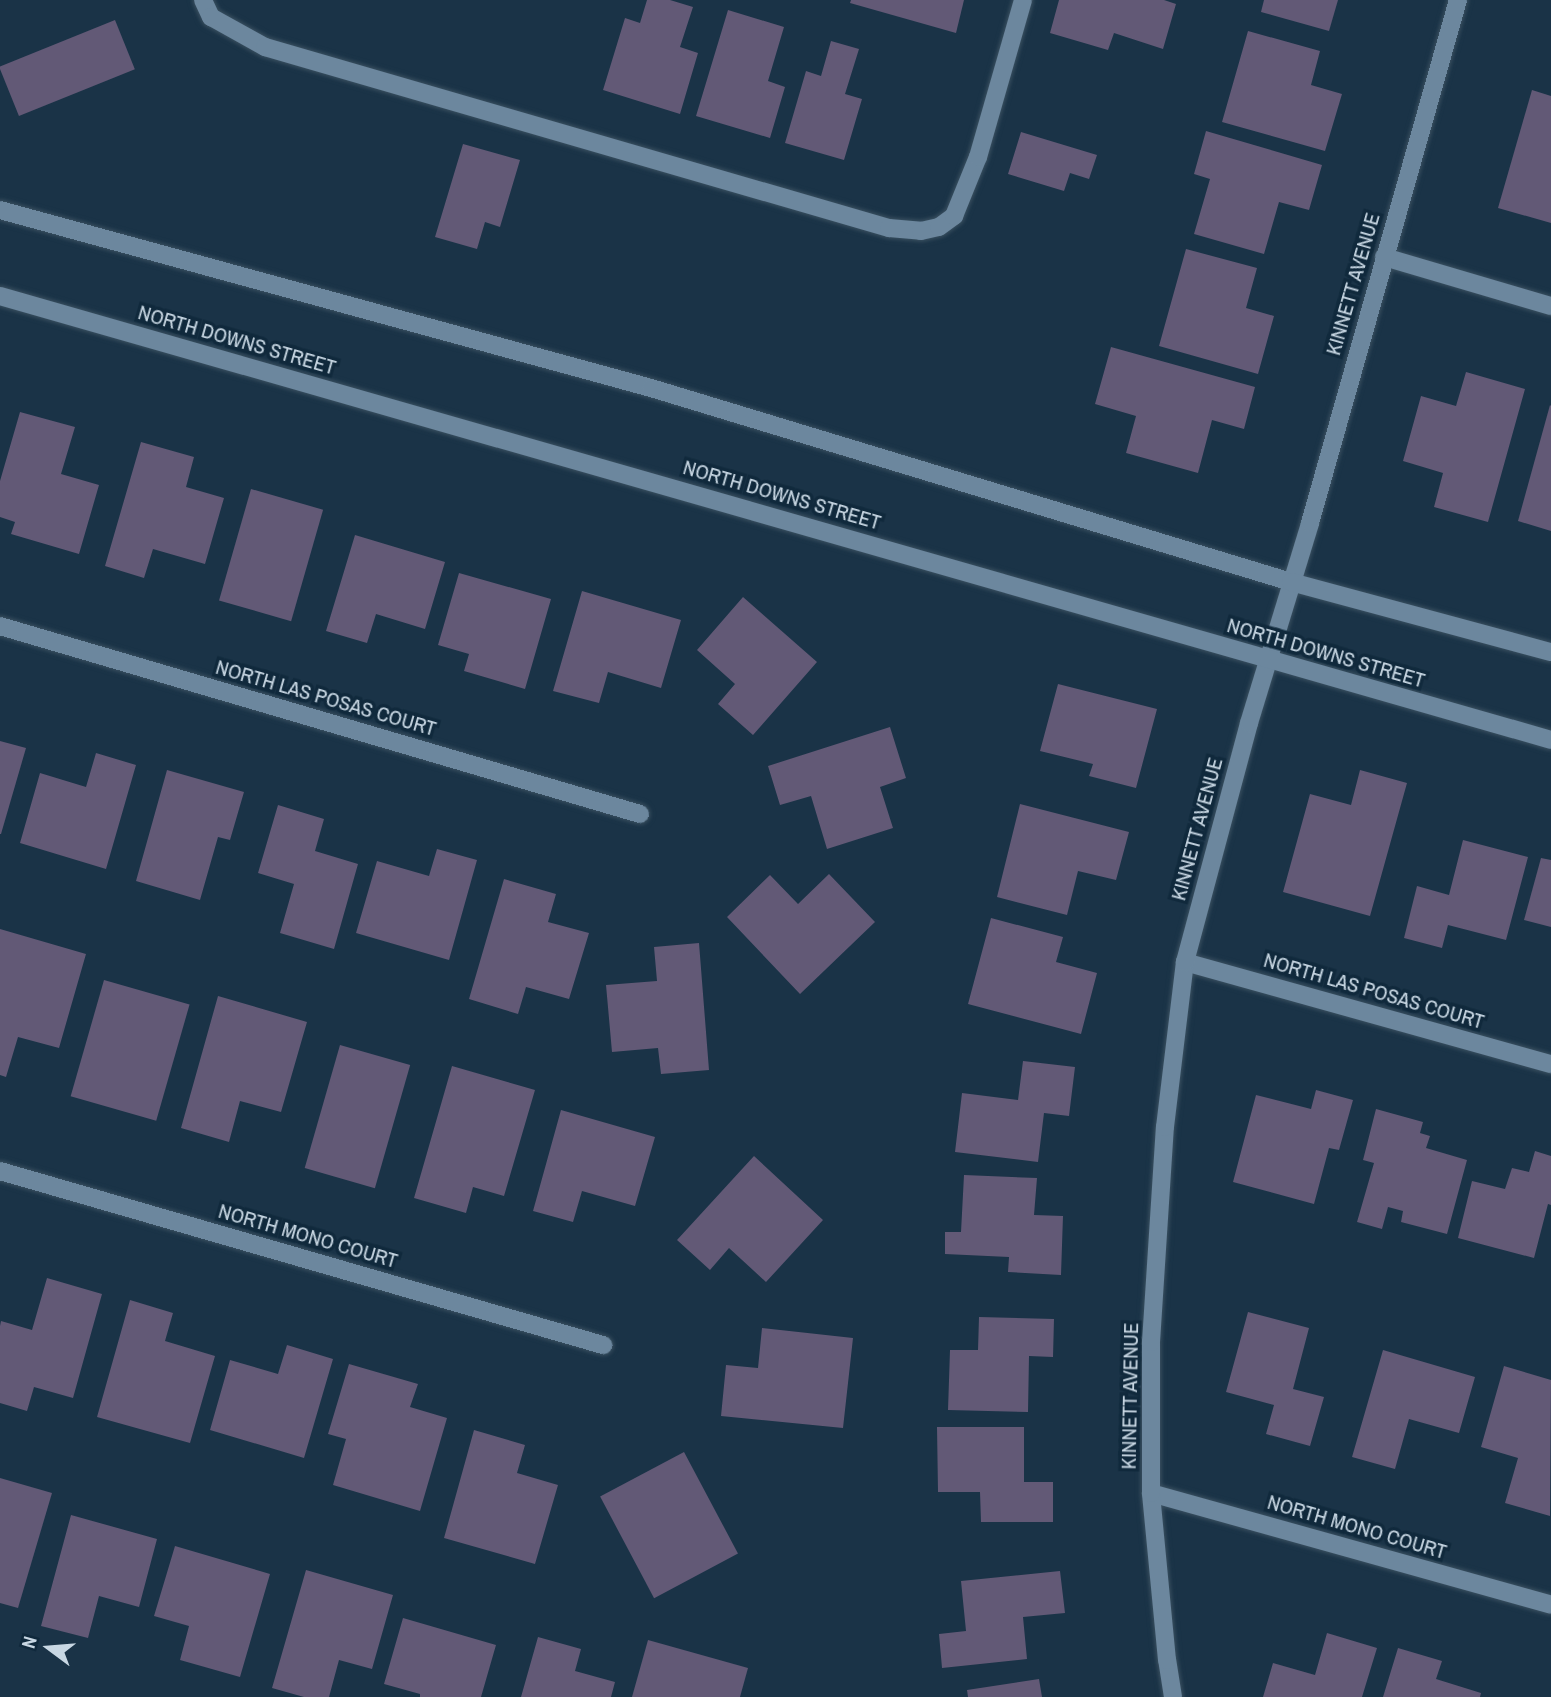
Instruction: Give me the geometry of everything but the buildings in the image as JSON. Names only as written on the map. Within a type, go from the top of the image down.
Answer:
[{"type":"street","points":[[203,0],[211,17],[265,47],[889,228],[921,231],[939,227],[954,216],[978,158],[1023,0]]},
{"type":"street","name":"KINNETT AVENUE","points":[[1173,1697],[1151,1493],[1151,1342],[1165,1127],[1185,962],[1268,661],[1310,523],[1458,0]]},
{"type":"street","points":[[0,210],[651,388],[1291,582],[1551,652]]},
{"type":"street","points":[[1384,257],[1551,306]]},
{"type":"street","name":"NORTH DOWNS STREET","points":[[0,296],[619,471],[1268,661],[1551,740]]},
{"type":"street","name":"NORTH LAS POSAS COURT","points":[[0,626],[640,814]]},
{"type":"street","name":"NORTH LAS POSAS COURT","points":[[1185,962],[1551,1063]]},
{"type":"street","name":"NORTH MONO COURT","points":[[0,1171],[603,1345]]},
{"type":"street","name":"NORTH MONO COURT","points":[[1151,1493],[1551,1605]]}]
